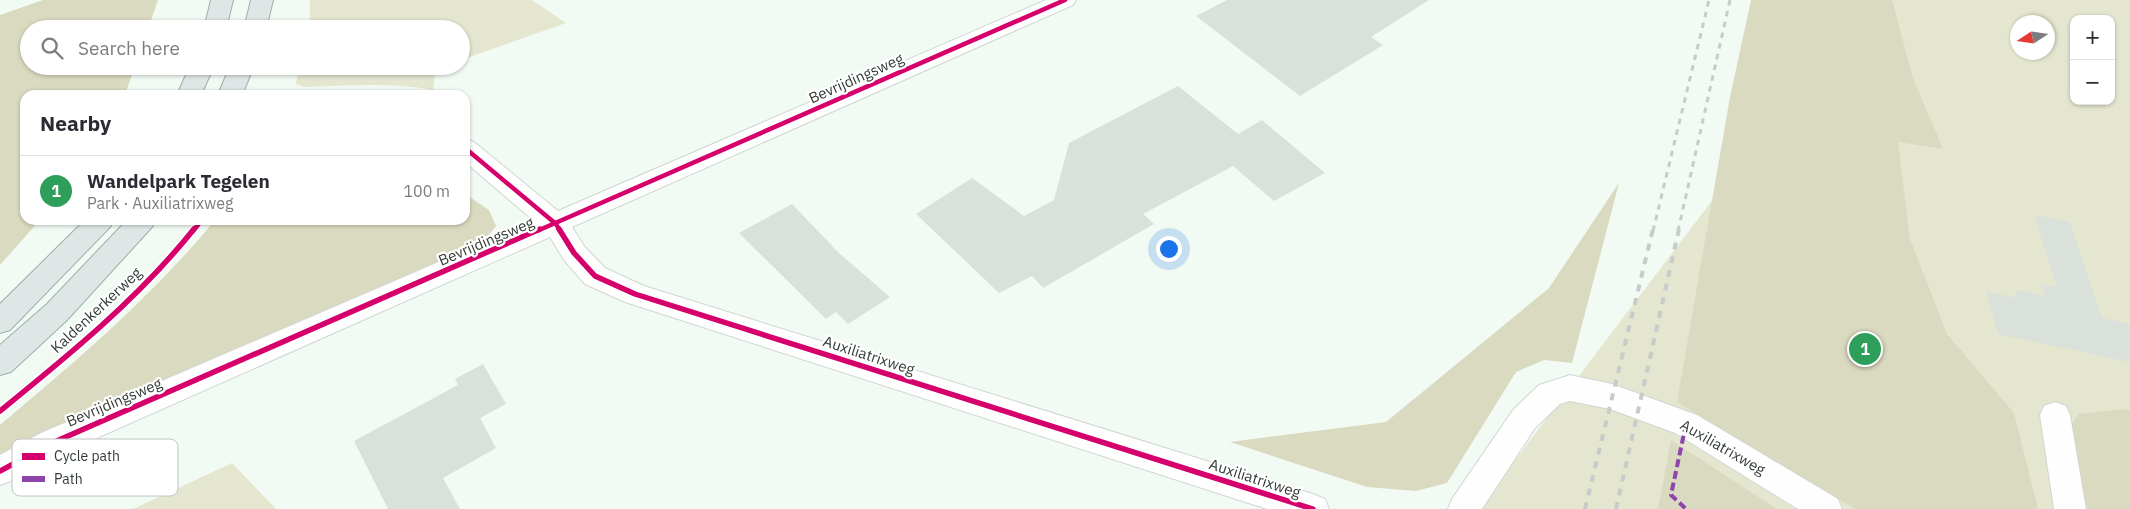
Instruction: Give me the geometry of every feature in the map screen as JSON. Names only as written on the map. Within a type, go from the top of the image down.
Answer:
[{"type":"main road","points":[[217,20],[222,0]]},
{"type":"main road","points":[[257,20],[262,0]]},
{"type":"main road","points":[[191,90],[198,75]]},
{"type":"main road","points":[[232,90],[238,75]]},
{"type":"main road","points":[[0,322],[96,225]]},
{"type":"main road","name":"Kaldenkerkerweg","points":[[0,363],[57,312],[138,225]]},
{"type":"street","name":"Bevrijdingsweg","points":[[61,439],[1065,0]]},
{"type":"street","name":"Auxiliatrixweg","points":[[470,152],[556,224],[574,253],[595,276],[635,294],[1313,509]]},
{"type":"street","name":"Auxiliatrixweg","points":[[1464,509],[1524,419],[1550,394],[1570,388],[1612,397],[1686,424],[1826,509]]},
{"type":"street","points":[[2055,415],[2070,509]]},
{"type":"street","name":"Bevrijdingsweg","points":[[0,471],[12,465]]},
{"type":"green space","points":[[43,0],[158,0],[151,20],[20,20],[20,75],[132,75],[127,90],[20,90],[20,225],[36,225],[0,265],[0,15]]},
{"type":"green space","points":[[310,0],[532,0],[566,23],[470,57],[470,20],[310,20]]},
{"type":"green space","points":[[1751,0],[1892,0],[1913,78],[1943,149],[1898,142],[1910,239],[1947,334],[2014,413],[2038,509],[1855,509],[1677,402],[1730,97]]},
{"type":"green space","points":[[1786,0],[2130,0],[2130,509],[1478,509],[1720,190]]},
{"type":"green space","points":[[298,75],[434,75],[433,90],[385,85],[304,87],[296,84]]},
{"type":"green space","points":[[1619,183],[1572,363],[1544,360],[1516,372],[1447,483],[1416,491],[1367,487],[1230,442],[1386,422],[1549,288]]},
{"type":"green space","points":[[470,197],[489,210],[496,226],[481,244],[39,439],[12,439],[12,451],[0,456],[0,425],[85,352],[139,302],[211,225],[470,225]]},
{"type":"green space","points":[[2123,409],[2130,411],[2130,509],[2082,509],[2070,426],[2079,414]]},
{"type":"green space","points":[[1671,440],[1777,509],[1658,509]]},
{"type":"green space","points":[[232,463],[276,509],[133,509],[161,496],[178,496],[178,488]]},
{"type":"building","points":[[1227,0],[1429,0],[1371,37],[1383,45],[1300,96],[1196,16]]},
{"type":"building","points":[[1178,86],[1238,134],[1262,120],[1325,173],[1274,201],[1233,166],[1143,214],[1154,224],[1043,288],[1032,276],[999,293],[916,214],[972,178],[1024,216],[1054,200],[1069,143]]},
{"type":"building","points":[[792,204],[839,253],[890,297],[848,324],[836,312],[826,319],[739,233]]},
{"type":"building","points":[[2034,215],[2070,222],[2102,318],[2130,324],[2130,362],[1998,334],[1986,291],[2017,298],[2015,290],[2045,296],[2041,284],[2057,287]]},
{"type":"building","points":[[483,364],[506,404],[480,418],[496,448],[443,478],[460,509],[388,509],[354,441],[458,385],[455,379]]},
{"type":"railway","points":[[1653,231],[1709,0]]},
{"type":"railway","points":[[1678,231],[1730,0]]},
{"type":"railway","points":[[1585,509],[1653,229]]},
{"type":"railway","points":[[1616,509],[1679,229]]},
{"type":"marked path","points":[[1686,424],[1671,495],[1686,509]]},
{"type":"cycle path","points":[[61,439],[1065,0]]},
{"type":"cycle path","points":[[470,152],[556,224],[574,253],[595,276],[635,294],[1313,509]]},
{"type":"cycle path","points":[[0,411],[107,321],[157,272],[198,225]]},
{"type":"cycle path","points":[[0,471],[12,465]]},
{"type":"place","name":"Wandelpark Tegelen","points":[[1865,349]]}]
